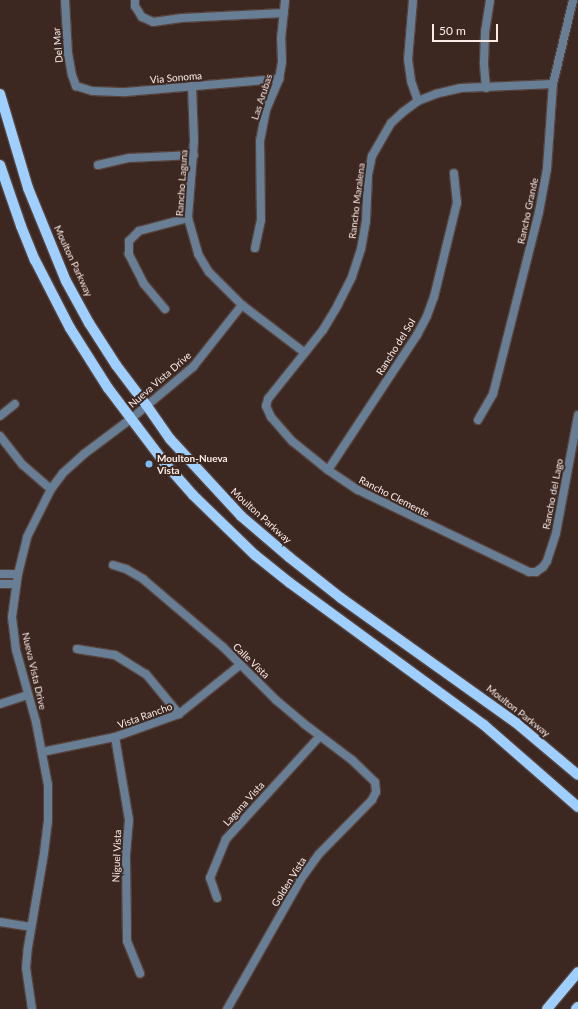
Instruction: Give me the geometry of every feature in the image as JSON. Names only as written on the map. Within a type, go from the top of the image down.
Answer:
[{"type":"main road","name":"Moulton Parkway","points":[[0,94],[28,188],[66,281],[89,323],[116,365],[147,406],[170,440],[241,516],[277,547],[341,598],[515,722],[578,775]]},
{"type":"main road","points":[[0,165],[21,226],[51,292],[70,328],[108,388],[164,462],[193,495],[255,555],[290,583],[484,725],[578,807]]},
{"type":"main road","points":[[547,1009],[578,972]]},
{"type":"street","name":"Del Mar","points":[[65,0],[68,53],[72,75],[76,86]]},
{"type":"street","points":[[135,0],[135,6],[142,17],[153,22],[182,18],[284,13]]},
{"type":"street","name":"Las Arubas","points":[[255,248],[261,220],[260,182],[262,126],[266,110],[279,79],[282,62],[281,39],[285,0]]},
{"type":"street","points":[[413,0],[408,59],[411,81],[418,101]]},
{"type":"street","points":[[486,88],[484,63],[485,32],[490,0]]},
{"type":"street","name":"Rancho Grande","points":[[478,420],[493,394],[539,212],[547,169],[553,84],[573,0]]},
{"type":"street","name":"Via Sonoma","points":[[76,86],[92,92],[126,92],[279,79]]},
{"type":"street","name":"Rancho Maralena","points":[[266,406],[268,400],[323,330],[352,277],[361,249],[366,221],[368,175],[372,156],[391,123],[418,101],[436,94],[455,90],[553,84]]},
{"type":"street","name":"Rancho Laguna","points":[[192,86],[194,155],[188,218],[198,254],[209,272],[242,305],[305,352]]},
{"type":"street","points":[[98,165],[129,158],[194,155]]},
{"type":"street","name":"Rancho del Sol","points":[[328,470],[417,335],[427,316],[434,297],[457,203],[454,173]]},
{"type":"street","points":[[165,309],[144,284],[129,254],[129,241],[139,231],[188,218]]},
{"type":"street","name":"Nueva Vista Drive","points":[[32,1009],[26,968],[48,821],[48,785],[42,752],[16,650],[12,617],[16,584],[27,537],[51,489],[63,473],[84,454],[132,418],[193,367],[242,305]]},
{"type":"street","points":[[0,416],[15,404]]},
{"type":"street","name":"Rancho Clemente","points":[[266,406],[271,417],[292,441],[328,470],[358,490],[522,571],[536,572]]},
{"type":"street","name":"Rancho del Lago","points":[[536,572],[543,567],[547,561],[556,533],[578,415]]},
{"type":"street","points":[[0,436],[22,465],[51,489]]},
{"type":"street","name":"Calle Vista","points":[[112,565],[126,569],[143,579],[205,632],[276,700],[372,777]]},
{"type":"street","points":[[0,574],[18,574]]},
{"type":"street","points":[[0,584],[16,584]]},
{"type":"street","points":[[77,649],[115,655],[146,674],[179,714]]},
{"type":"street","name":"Vista Rancho","points":[[42,752],[115,738],[179,714],[240,664]]},
{"type":"street","points":[[0,704],[28,695]]},
{"type":"street","name":"Laguna Vista","points":[[217,898],[210,878],[226,839],[320,736]]},
{"type":"street","name":"Niguel Vista","points":[[115,738],[129,820],[126,857],[127,941],[140,974]]},
{"type":"street","name":"Golden Vista","points":[[226,1009],[307,870],[339,832],[375,796],[376,788],[372,777]]},
{"type":"street","points":[[0,922],[31,927]]},
{"type":"place","name":"Moulton-Nueva Vista","points":[[149,464]]}]
